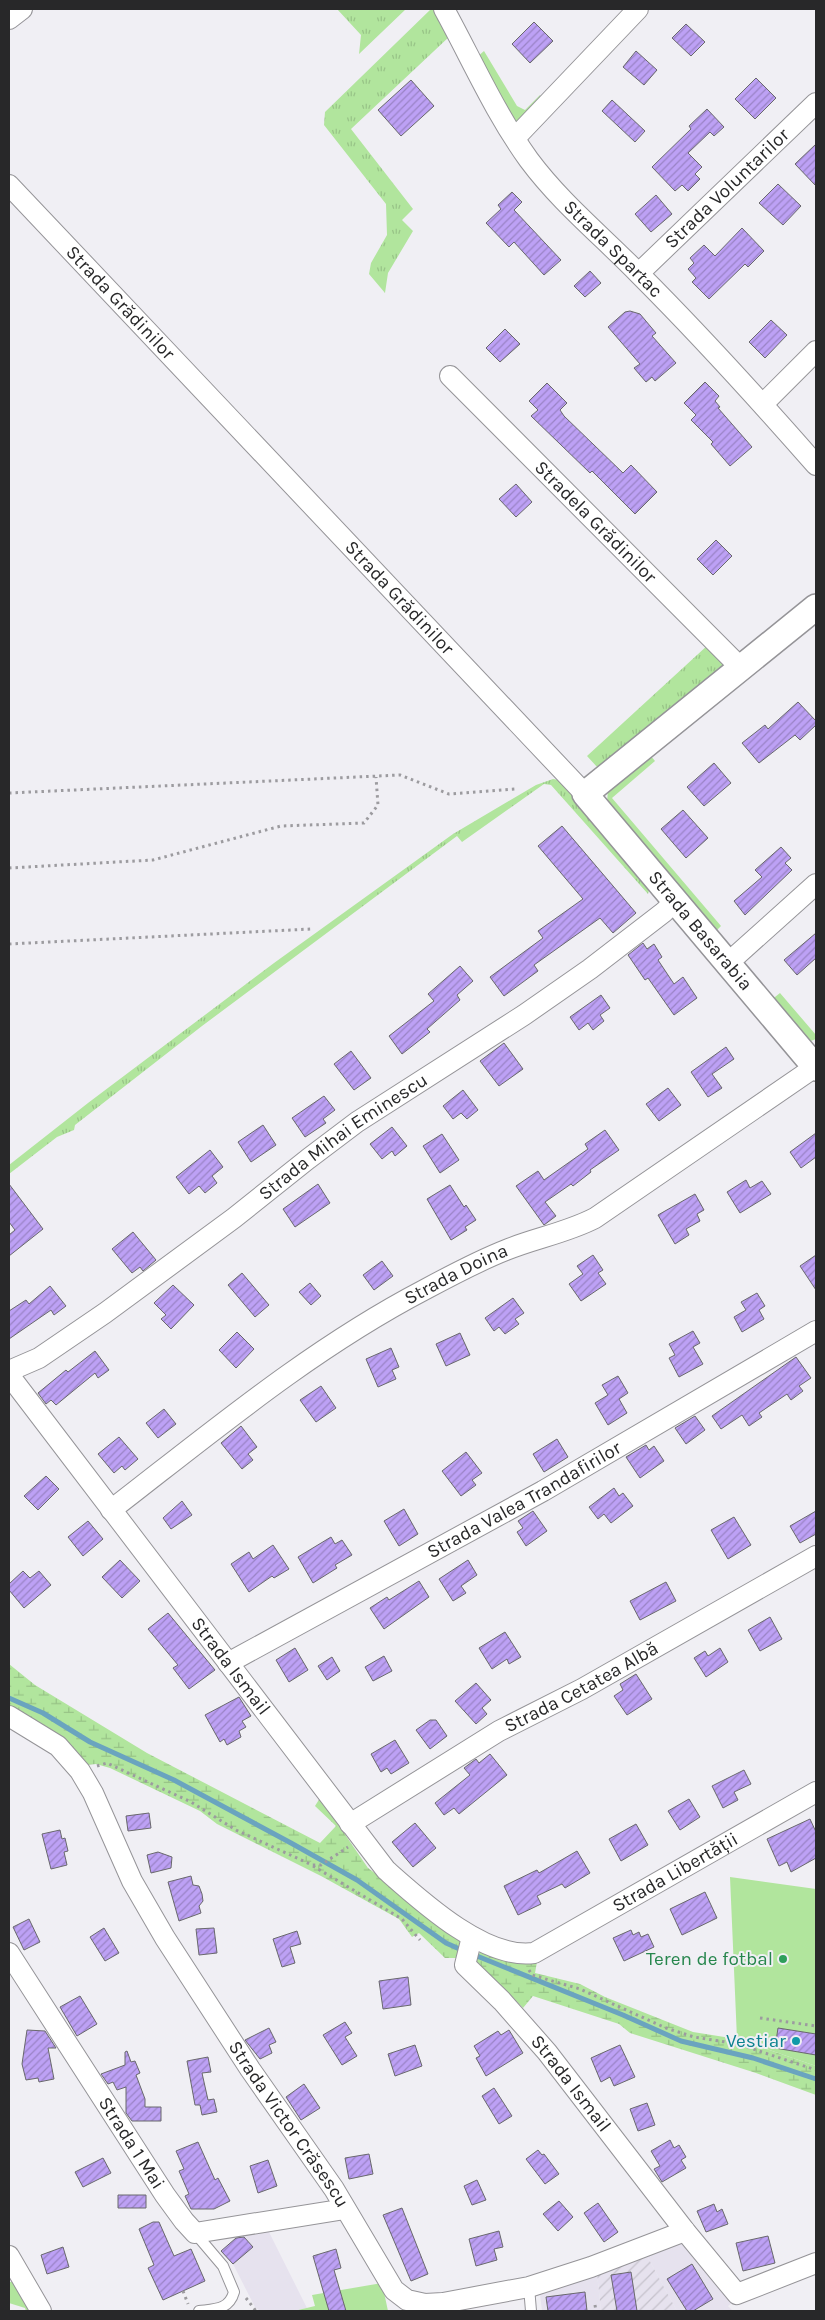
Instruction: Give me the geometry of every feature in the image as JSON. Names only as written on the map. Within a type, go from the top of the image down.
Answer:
[{"type":"street","points":[[9,19],[22,9]]},
{"type":"street","name":"Strada Spartac","points":[[444,9],[490,98],[515,138],[546,181],[580,217],[639,273],[763,404],[816,465]]},
{"type":"street","points":[[515,138],[638,9]]},
{"type":"street","name":"Strada Voluntarilor","points":[[639,273],[816,103]]},
{"type":"street","name":"Strada Grădinilor","points":[[9,185],[556,761],[585,794]]},
{"type":"street","points":[[763,404],[816,352]]},
{"type":"street","name":"Stradela Grădinilor","points":[[450,376],[742,668]]},
{"type":"street","points":[[585,794],[816,607]]},
{"type":"street","name":"Strada Basarabia","points":[[585,794],[816,1068]]},
{"type":"street","points":[[728,963],[816,884]]},
{"type":"street","name":"Strada Mihai Eminescu","points":[[9,1371],[39,1358],[105,1314],[234,1218],[357,1122],[531,1010],[590,969],[664,912],[675,900]]},
{"type":"street","name":"Strada Doina","points":[[112,1510],[237,1414],[346,1335],[424,1289],[506,1250],[577,1227],[595,1218],[816,1068]]},
{"type":"street","name":"Strada Valea Trandafirilor","points":[[228,1663],[543,1491],[816,1331]]},
{"type":"street","name":"Strada Ismail","points":[[9,1375],[386,1870],[414,1894],[472,1937],[506,1952],[528,1954]]},
{"type":"street","name":"Strada Cetatea Albă","points":[[350,1824],[499,1731],[582,1689],[816,1556]]},
{"type":"street","name":"Strada Victor Crăsescu","points":[[9,1716],[58,1746],[80,1770],[93,1793],[132,1881],[165,1938],[250,2069],[334,2189],[394,2290],[407,2300],[425,2304],[443,2303],[529,2287],[685,2231]]},
{"type":"street","name":"Strada Libertății","points":[[528,1954],[816,1792]]},
{"type":"street","name":"Strada Ismail","points":[[472,1937],[465,1966],[502,2001],[547,2052],[685,2231],[737,2294],[816,2263]]},
{"type":"street","name":"Strada 1 Mai","points":[[9,1953],[85,2068],[165,2195],[195,2233]]},
{"type":"street","points":[[195,2233],[345,2209]]},
{"type":"street","points":[[9,2256],[41,2311]]},
{"type":"lane","name":"Strada 1 Mai","points":[[195,2233],[223,2266],[234,2292],[229,2304],[221,2308],[199,2311]]},
{"type":"lane","points":[[529,2287],[531,2311]]},
{"type":"path","points":[[9,793],[400,775],[449,794],[515,789]]},
{"type":"path","points":[[9,868],[153,860],[282,826],[364,822],[378,805],[376,777]]},
{"type":"path","points":[[9,944],[311,929]]},
{"type":"path","points":[[80,1770],[108,1763],[190,1802],[236,1830],[312,1865],[402,1918],[420,1940]]},
{"type":"path","points":[[312,1865],[321,1865],[332,1859]]},
{"type":"path","points":[[528,1954],[532,1975],[580,1989],[666,2028],[694,2037],[738,2044],[816,2070]]},
{"type":"path","points":[[760,2018],[816,2026]]},
{"type":"path","points":[[183,2291],[191,2311]]},
{"type":"path","points":[[595,2305],[596,2311]]},
{"type":"shaded area","points":[[267,2228],[307,2308],[294,2311],[260,2311],[255,2307],[233,2264],[221,2251],[241,2234]]},
{"type":"shaded area","points":[[672,2242],[682,2244],[696,2251],[732,2303],[728,2306],[733,2311],[677,2311],[646,2254]]},
{"type":"shaded area","points":[[646,2254],[677,2311],[601,2311],[597,2273]]},
{"type":"shaded area","points":[[597,2273],[601,2311],[542,2311],[540,2295]]},
{"type":"green space","points":[[337,9],[406,9],[359,54],[361,35]]},
{"type":"green space","points":[[431,9],[436,9],[450,36],[351,129],[413,209],[402,220],[413,231],[388,273],[385,293],[369,274],[371,263],[387,235],[386,204],[324,125],[325,112]]},
{"type":"green space","points":[[484,51],[517,106],[525,110],[540,95],[543,99],[514,125],[477,57]]},
{"type":"green space","points":[[709,644],[725,665],[604,767],[598,768],[587,756]]},
{"type":"green space","points":[[650,755],[655,761],[612,798],[721,926],[715,932],[607,803],[608,789]]},
{"type":"green space","points":[[553,779],[564,781],[575,795],[573,799],[650,887],[648,894],[551,785],[544,784],[462,842],[457,836],[202,1026],[75,1125],[74,1130],[57,1137],[9,1174],[9,1165],[274,963],[453,834],[536,785]]},
{"type":"green space","points":[[780,993],[816,1035],[816,1039],[808,1042],[770,1001]]},
{"type":"green space","points":[[9,1664],[35,1685],[147,1753],[320,1843],[336,1826],[315,1806],[320,1798],[368,1868],[459,1936],[462,1945],[460,1958],[445,1958],[419,1933],[412,1937],[399,1919],[321,1876],[217,1824],[200,1811],[110,1768],[96,1764],[86,1765],[9,1712]]},
{"type":"green space","points":[[730,1877],[816,1889],[816,2066],[737,2039]]},
{"type":"green space","points":[[481,1951],[491,1951],[537,1962],[535,1973],[580,1984],[605,1997],[693,2032],[737,2039],[816,2066],[816,2095],[756,2073],[630,2033],[619,2024],[533,1996],[523,2008],[502,1986],[476,1966],[476,1958]]},
{"type":"green space","points":[[9,2282],[14,2282],[36,2311],[26,2311],[25,2308],[9,2303]]},
{"type":"green space","points":[[382,2283],[388,2311],[294,2311],[315,2306],[312,2295]]},
{"type":"building","points":[[534,22],[553,41],[530,63],[512,44]]},
{"type":"building","points":[[686,24],[705,42],[691,56],[672,38]]},
{"type":"building","points":[[636,51],[657,70],[644,85],[623,67]]},
{"type":"building","points":[[756,78],[776,98],[755,119],[735,99]]},
{"type":"building","points":[[411,80],[434,106],[401,136],[378,110]]},
{"type":"building","points":[[612,100],[645,131],[635,142],[602,111]]},
{"type":"building","points":[[707,109],[724,127],[714,136],[710,132],[688,153],[702,167],[695,174],[700,179],[688,191],[682,185],[675,191],[652,167],[691,129],[689,126]]},
{"type":"building","points":[[816,144],[816,186],[795,164]]},
{"type":"building","points":[[778,184],[801,206],[783,225],[759,203]]},
{"type":"building","points":[[512,192],[522,202],[514,210],[561,260],[544,275],[514,242],[509,247],[486,223],[501,209],[498,205]]},
{"type":"building","points":[[656,195],[672,214],[651,232],[635,214]]},
{"type":"building","points":[[742,228],[764,251],[748,267],[745,264],[709,299],[692,282],[696,278],[688,269],[694,263],[690,258],[704,245],[715,256]]},
{"type":"building","points":[[590,271],[601,283],[585,297],[574,286]]},
{"type":"building","points":[[630,311],[640,314],[656,333],[652,336],[676,363],[655,381],[652,377],[646,382],[634,368],[640,364],[608,327],[625,312]]},
{"type":"building","points":[[771,320],[787,335],[765,358],[749,342]]},
{"type":"building","points":[[505,329],[520,344],[500,362],[486,348]]},
{"type":"building","points":[[705,382],[719,396],[715,401],[720,407],[718,408],[752,447],[730,466],[711,444],[713,442],[691,420],[696,415],[684,403]]},
{"type":"building","points":[[547,383],[567,403],[560,410],[564,416],[623,473],[631,465],[657,492],[635,514],[592,471],[590,473],[531,416],[538,410],[529,401]]},
{"type":"building","points":[[516,484],[532,502],[516,517],[499,499]]},
{"type":"building","points":[[716,540],[732,556],[713,575],[697,559]]},
{"type":"building","points":[[798,702],[816,721],[816,725],[800,740],[795,735],[759,763],[742,743],[765,725],[768,729]]},
{"type":"building","points":[[714,763],[731,783],[704,806],[687,787]]},
{"type":"building","points":[[683,810],[708,838],[686,858],[661,829]]},
{"type":"building","points":[[562,826],[636,913],[613,933],[600,918],[534,965],[538,971],[504,996],[490,977],[543,938],[538,931],[583,899],[538,846]]},
{"type":"building","points":[[781,847],[791,858],[785,863],[792,870],[745,915],[734,901],[762,877],[755,870]]},
{"type":"building","points":[[816,933],[816,958],[797,975],[784,960]]},
{"type":"building","points":[[643,943],[647,949],[654,944],[662,957],[658,960],[674,984],[683,977],[697,998],[674,1015],[648,978],[645,980],[628,955]]},
{"type":"building","points":[[460,966],[473,981],[457,995],[460,1000],[427,1029],[430,1032],[402,1054],[389,1036],[434,1001],[428,994]]},
{"type":"building","points":[[601,995],[610,1008],[600,1015],[604,1021],[593,1030],[588,1023],[579,1030],[570,1017]]},
{"type":"building","points":[[504,1043],[523,1069],[499,1086],[480,1061]]},
{"type":"building","points":[[726,1047],[734,1059],[712,1074],[722,1088],[708,1097],[691,1072]]},
{"type":"building","points":[[351,1051],[371,1078],[354,1090],[334,1064]]},
{"type":"building","points":[[668,1088],[681,1105],[659,1121],[646,1104]]},
{"type":"building","points":[[463,1090],[478,1110],[467,1119],[461,1113],[453,1119],[443,1106]]},
{"type":"building","points":[[324,1096],[335,1110],[323,1119],[326,1123],[305,1137],[292,1118]]},
{"type":"building","points":[[263,1125],[276,1145],[251,1162],[238,1142]]},
{"type":"building","points":[[392,1127],[407,1146],[395,1156],[392,1151],[382,1159],[370,1144]]},
{"type":"building","points":[[605,1130],[619,1150],[590,1170],[591,1172],[573,1186],[571,1184],[545,1202],[556,1216],[544,1225],[516,1186],[538,1171],[544,1180],[588,1149],[585,1144]]},
{"type":"building","points":[[816,1133],[816,1157],[801,1168],[790,1152]]},
{"type":"building","points":[[442,1134],[459,1160],[440,1173],[423,1146]]},
{"type":"building","points":[[210,1150],[223,1167],[212,1176],[217,1183],[205,1193],[199,1186],[189,1194],[176,1177]]},
{"type":"building","points":[[746,1180],[750,1188],[762,1181],[771,1194],[740,1213],[727,1192]]},
{"type":"building","points":[[9,1184],[43,1229],[9,1256],[9,1235],[15,1230],[9,1222]]},
{"type":"building","points":[[318,1184],[330,1203],[295,1227],[283,1209]]},
{"type":"building","points":[[450,1185],[464,1207],[466,1205],[476,1220],[465,1227],[467,1230],[451,1240],[427,1199]]},
{"type":"building","points":[[695,1194],[704,1210],[697,1214],[700,1221],[686,1229],[689,1235],[675,1244],[658,1215]]},
{"type":"building","points":[[133,1232],[156,1260],[143,1271],[140,1267],[132,1273],[112,1249]]},
{"type":"building","points":[[593,1255],[603,1270],[598,1273],[606,1284],[581,1301],[569,1284],[583,1274],[577,1266]]},
{"type":"building","points":[[816,1255],[816,1290],[800,1266]]},
{"type":"building","points":[[382,1261],[393,1276],[374,1290],[363,1275]]},
{"type":"building","points":[[242,1273],[269,1305],[255,1317],[228,1285]]},
{"type":"building","points":[[310,1283],[321,1296],[311,1305],[299,1292]]},
{"type":"building","points":[[173,1285],[194,1305],[171,1329],[161,1319],[166,1315],[154,1303]]},
{"type":"building","points":[[50,1286],[66,1306],[54,1315],[51,1310],[9,1339],[9,1311],[26,1300],[29,1304]]},
{"type":"building","points":[[757,1293],[765,1306],[759,1310],[764,1319],[742,1332],[734,1317],[746,1310],[741,1302]]},
{"type":"building","points":[[513,1298],[524,1313],[515,1319],[519,1324],[505,1334],[499,1327],[494,1331],[485,1318]]},
{"type":"building","points":[[693,1331],[700,1343],[693,1347],[703,1364],[679,1377],[669,1358],[675,1355],[669,1344]]},
{"type":"building","points":[[237,1332],[254,1349],[236,1368],[219,1350]]},
{"type":"building","points":[[460,1333],[470,1355],[446,1366],[436,1344]]},
{"type":"building","points":[[391,1348],[399,1367],[392,1370],[396,1379],[378,1387],[366,1359]]},
{"type":"building","points":[[95,1351],[109,1370],[98,1378],[95,1373],[56,1405],[51,1400],[46,1404],[38,1393],[66,1370],[68,1372]]},
{"type":"building","points":[[796,1357],[811,1378],[799,1386],[803,1391],[791,1400],[787,1394],[759,1413],[762,1417],[749,1426],[742,1415],[721,1429],[712,1416]]},
{"type":"building","points":[[618,1376],[628,1393],[619,1399],[627,1413],[608,1425],[595,1403],[608,1395],[602,1385]]},
{"type":"building","points":[[321,1386],[336,1408],[316,1422],[300,1400]]},
{"type":"building","points":[[164,1409],[176,1424],[158,1438],[146,1423]]},
{"type":"building","points":[[695,1416],[705,1430],[686,1444],[675,1428]]},
{"type":"building","points":[[241,1426],[257,1447],[248,1454],[253,1460],[242,1469],[221,1443]]},
{"type":"building","points":[[119,1437],[138,1459],[125,1470],[122,1466],[114,1473],[98,1454]]},
{"type":"building","points":[[557,1439],[568,1457],[544,1472],[533,1454]]},
{"type":"building","points":[[646,1445],[649,1450],[654,1446],[664,1461],[640,1478],[626,1457]]},
{"type":"building","points":[[466,1452],[482,1473],[472,1480],[476,1485],[461,1496],[442,1471]]},
{"type":"building","points":[[46,1476],[59,1489],[38,1510],[24,1496]]},
{"type":"building","points":[[614,1488],[619,1496],[623,1493],[633,1506],[611,1523],[604,1514],[598,1519],[589,1507]]},
{"type":"building","points":[[182,1501],[192,1515],[171,1529],[163,1518]]},
{"type":"building","points":[[404,1509],[418,1534],[399,1546],[384,1521]]},
{"type":"building","points":[[533,1511],[547,1531],[526,1546],[517,1532],[523,1528],[518,1521]]},
{"type":"building","points":[[816,1511],[816,1534],[800,1543],[790,1526]]},
{"type":"building","points":[[734,1517],[751,1545],[728,1559],[711,1530]]},
{"type":"building","points":[[88,1521],[103,1539],[83,1556],[68,1537]]},
{"type":"building","points":[[331,1537],[335,1544],[342,1540],[352,1555],[335,1565],[337,1568],[313,1583],[298,1557]]},
{"type":"building","points":[[273,1545],[289,1569],[274,1578],[272,1576],[249,1592],[231,1564],[249,1552],[253,1559]]},
{"type":"building","points":[[120,1560],[140,1581],[122,1598],[102,1577]]},
{"type":"building","points":[[468,1560],[477,1575],[461,1586],[466,1593],[453,1601],[439,1579]]},
{"type":"building","points":[[23,1571],[30,1578],[39,1571],[51,1585],[24,1608],[9,1590],[9,1584]]},
{"type":"building","points":[[419,1581],[429,1597],[384,1629],[370,1608],[387,1597],[389,1600]]},
{"type":"building","points":[[666,1582],[676,1601],[640,1620],[630,1601]]},
{"type":"building","points":[[168,1613],[215,1670],[189,1689],[173,1668],[178,1665],[148,1629]]},
{"type":"building","points":[[770,1617],[782,1639],[760,1651],[748,1630]]},
{"type":"building","points":[[505,1632],[521,1657],[509,1664],[507,1659],[492,1669],[479,1648]]},
{"type":"building","points":[[295,1648],[308,1670],[289,1682],[276,1660]]},
{"type":"building","points":[[720,1648],[728,1662],[706,1677],[694,1658],[705,1651],[708,1656]]},
{"type":"building","points":[[384,1656],[392,1671],[373,1681],[365,1667]]},
{"type":"building","points":[[332,1657],[340,1671],[327,1680],[318,1666]]},
{"type":"building","points":[[636,1674],[652,1699],[627,1715],[614,1696],[623,1690],[620,1684]]},
{"type":"building","points":[[476,1683],[491,1700],[482,1708],[487,1714],[476,1724],[455,1701]]},
{"type":"building","points":[[239,1697],[251,1716],[242,1721],[246,1727],[239,1731],[241,1737],[227,1745],[224,1739],[220,1742],[205,1715]]},
{"type":"building","points":[[430,1720],[436,1720],[447,1736],[430,1749],[416,1730]]},
{"type":"building","points":[[395,1740],[409,1763],[391,1774],[387,1768],[381,1772],[371,1754]]},
{"type":"building","points":[[490,1754],[507,1775],[459,1814],[454,1808],[444,1815],[435,1803],[470,1775],[464,1768],[476,1759],[479,1763]]},
{"type":"building","points":[[744,1770],[751,1784],[734,1792],[738,1800],[723,1808],[712,1786]]},
{"type":"building","points":[[689,1799],[700,1817],[680,1830],[668,1811]]},
{"type":"building","points":[[149,1813],[151,1828],[128,1831],[126,1816]]},
{"type":"building","points":[[810,1819],[816,1832],[816,1858],[791,1872],[787,1862],[779,1866],[767,1839]]},
{"type":"building","points":[[415,1823],[436,1848],[413,1867],[392,1842]]},
{"type":"building","points":[[636,1824],[648,1845],[621,1861],[609,1839]]},
{"type":"building","points":[[60,1830],[62,1839],[65,1838],[68,1851],[64,1852],[67,1865],[51,1869],[42,1834]]},
{"type":"building","points":[[577,1851],[590,1873],[565,1888],[562,1884],[537,1896],[541,1904],[518,1915],[504,1886],[537,1870],[539,1873]]},
{"type":"building","points":[[158,1852],[172,1857],[171,1868],[151,1873],[147,1855]]},
{"type":"building","points":[[191,1876],[193,1885],[199,1886],[202,1894],[203,1901],[199,1906],[201,1913],[179,1921],[168,1882]]},
{"type":"building","points":[[705,1892],[717,1918],[682,1935],[670,1909]]},
{"type":"building","points":[[29,1919],[40,1942],[24,1950],[13,1927]]},
{"type":"building","points":[[104,1928],[119,1953],[105,1961],[90,1937]]},
{"type":"building","points":[[214,1928],[217,1953],[199,1955],[196,1929]]},
{"type":"building","points":[[631,1930],[633,1935],[639,1932],[641,1937],[648,1934],[654,1947],[624,1961],[613,1938]]},
{"type":"building","points":[[297,1931],[301,1944],[290,1947],[295,1963],[282,1967],[273,1939]]},
{"type":"building","points":[[408,1977],[411,2005],[383,2009],[379,1981]]},
{"type":"building","points":[[80,1996],[97,2024],[77,2036],[60,2007]]},
{"type":"building","points":[[345,2022],[352,2033],[345,2037],[357,2056],[342,2065],[323,2035]]},
{"type":"building","points":[[269,2028],[276,2042],[269,2045],[272,2053],[260,2059],[245,2040]]},
{"type":"building","name":"Vestiar","points":[[778,2028],[816,2034],[816,2055],[775,2048]]},
{"type":"building","points":[[27,2030],[45,2031],[56,2048],[48,2048],[54,2079],[39,2082],[38,2078],[26,2080],[22,2064]]},
{"type":"building","points":[[509,2030],[523,2053],[486,2076],[476,2058],[480,2056],[474,2046],[498,2031],[501,2035]]},
{"type":"building","points":[[415,2045],[422,2066],[395,2076],[388,2054]]},
{"type":"building","points":[[620,2045],[635,2077],[614,2086],[610,2077],[601,2082],[591,2058]]},
{"type":"building","points":[[127,2051],[131,2062],[135,2061],[140,2073],[136,2075],[145,2099],[145,2107],[161,2107],[161,2121],[132,2121],[126,2113],[126,2087],[117,2090],[113,2082],[108,2084],[101,2074],[125,2065],[125,2052]]},
{"type":"building","points":[[208,2057],[211,2072],[202,2073],[208,2100],[214,2099],[217,2112],[202,2115],[200,2105],[195,2105],[187,2061]]},
{"type":"building","points":[[304,2084],[320,2108],[301,2120],[286,2097]]},
{"type":"building","points":[[494,2088],[512,2116],[499,2124],[482,2096]]},
{"type":"building","points":[[647,2103],[655,2125],[638,2131],[630,2109]]},
{"type":"building","points":[[670,2140],[674,2148],[679,2145],[686,2157],[681,2160],[686,2168],[662,2182],[654,2169],[660,2166],[651,2151]]},
{"type":"building","points":[[198,2142],[215,2180],[218,2178],[230,2201],[214,2209],[191,2209],[185,2196],[189,2194],[179,2171],[184,2169],[176,2151]]},
{"type":"building","points":[[538,2150],[542,2155],[544,2154],[559,2174],[545,2184],[526,2159]]},
{"type":"building","points":[[369,2154],[373,2174],[349,2179],[345,2158]]},
{"type":"building","points":[[103,2158],[111,2173],[83,2187],[75,2172]]},
{"type":"building","points":[[268,2160],[277,2186],[258,2193],[250,2166]]},
{"type":"building","points":[[477,2180],[486,2200],[472,2205],[464,2186]]},
{"type":"building","points":[[118,2195],[146,2195],[146,2208],[118,2208]]},
{"type":"building","points":[[559,2201],[573,2217],[558,2231],[543,2214]]},
{"type":"building","points":[[598,2203],[618,2232],[604,2242],[584,2213]]},
{"type":"building","points":[[714,2204],[717,2212],[722,2209],[728,2224],[706,2232],[697,2211]]},
{"type":"building","points":[[402,2208],[428,2274],[411,2281],[383,2215]]},
{"type":"building","points":[[153,2222],[159,2222],[174,2256],[191,2249],[205,2281],[163,2300],[148,2268],[154,2265],[139,2229]]},
{"type":"building","points":[[499,2231],[503,2247],[494,2249],[497,2260],[476,2266],[469,2239]]},
{"type":"building","points":[[768,2236],[775,2263],[743,2271],[736,2243]]},
{"type":"building","points":[[244,2237],[253,2247],[233,2264],[221,2251],[236,2238]]},
{"type":"building","points":[[63,2247],[69,2267],[47,2274],[41,2255]]},
{"type":"building","points":[[336,2249],[341,2268],[334,2270],[346,2311],[329,2311],[313,2256]]},
{"type":"building","points":[[692,2264],[713,2299],[693,2311],[687,2311],[667,2279]]},
{"type":"building","points":[[631,2272],[637,2311],[617,2311],[611,2275]]},
{"type":"building","points":[[585,2292],[587,2311],[548,2311],[546,2297]]},
{"type":"waterway","points":[[9,1698],[43,1713],[90,1742],[174,1780],[291,1843],[357,1880],[446,1943],[464,1951]]},
{"type":"waterway","points":[[472,1954],[623,2015],[681,2041],[753,2058],[816,2079]]},
{"type":"place","name":"Teren de fotbal","points":[[783,1959]]},
{"type":"place","name":"Vestiar","points":[[796,2041]]}]
